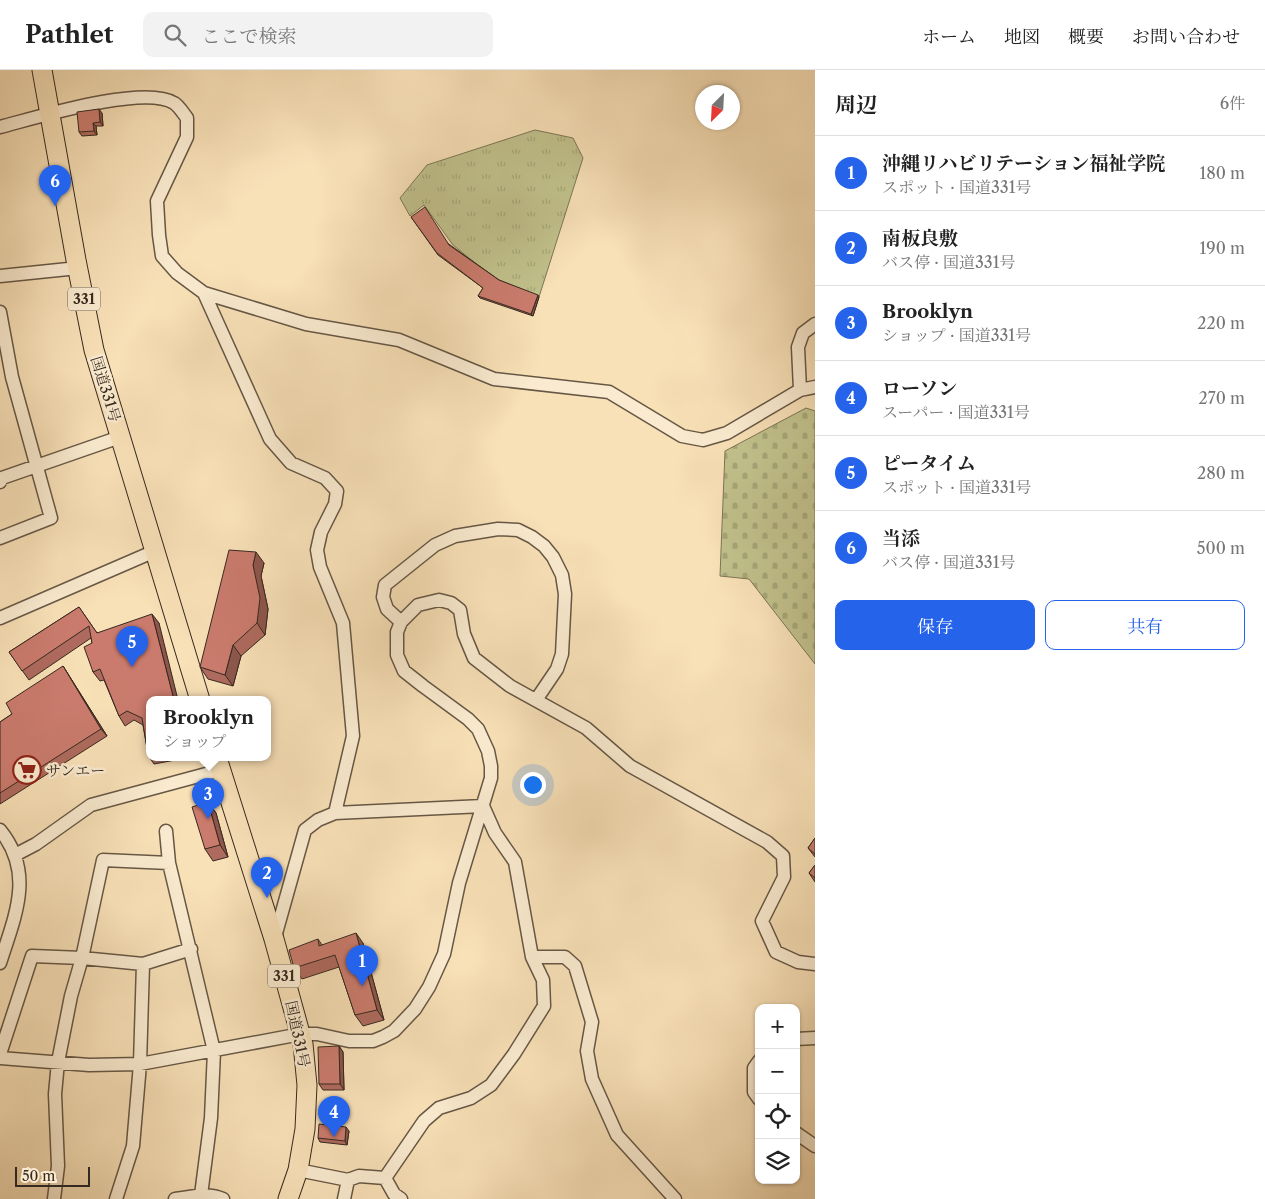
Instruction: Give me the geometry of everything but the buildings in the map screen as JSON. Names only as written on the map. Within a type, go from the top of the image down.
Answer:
[{"type":"highway","name":"国道331号","points":[[42,70],[94,350],[199,696]]},
{"type":"highway","name":"国道331号","points":[[219,764],[274,939],[301,1034],[306,1075],[305,1129],[298,1170],[288,1199]]},
{"type":"street","points":[[0,128],[51,113],[109,100],[159,98],[175,104],[187,118],[187,137],[157,201],[162,256],[177,273],[204,293],[306,324],[399,340],[494,379],[609,392],[682,436],[703,440],[727,433],[800,390],[815,387]]},
{"type":"street","points":[[0,276],[78,268]]},
{"type":"street","points":[[204,293],[270,439],[291,463],[325,478],[337,491],[335,504],[321,532],[316,550],[320,567],[343,623],[352,736],[335,813]]},
{"type":"street","points":[[0,312],[12,376],[51,518],[0,538]]},
{"type":"street","points":[[800,390],[798,347],[803,333],[815,324]]},
{"type":"street","points":[[0,482],[2,478],[120,438]]},
{"type":"street","points":[[402,622],[387,609],[383,597],[385,585],[435,545],[455,536],[498,529],[518,530],[532,537],[544,546],[553,557],[562,575],[565,594],[562,654],[557,669],[536,700]]},
{"type":"street","points":[[0,618],[155,551]]},
{"type":"street","points":[[0,1058],[89,1065],[140,1064],[301,1034],[317,1034],[358,1042],[373,1041],[394,1031],[415,1009],[429,987],[444,954],[462,873],[491,778],[488,750],[484,740],[468,719],[404,670],[397,655],[397,632],[402,622],[418,605],[439,600],[451,603],[460,610],[464,634],[474,658],[510,686],[586,728],[630,766],[767,842],[782,856],[784,877],[762,921],[776,952],[798,962],[815,964]]},
{"type":"street","points":[[15,855],[36,844],[91,805],[219,764]]},
{"type":"street","points":[[274,939],[305,830],[318,820],[335,813],[484,806]]},
{"type":"street","points":[[385,1178],[424,1121],[439,1108],[471,1098],[491,1085],[514,1054],[544,1006],[543,980],[532,956],[515,862],[495,833],[484,806]]},
{"type":"street","points":[[0,830],[15,855],[21,883],[19,900],[0,963]]},
{"type":"street","points":[[166,830],[170,863],[214,1051],[211,1118],[200,1195]]},
{"type":"street","points":[[54,1199],[58,1166],[55,1094],[58,1062],[71,996],[82,958],[103,860],[170,863]]},
{"type":"street","points":[[0,1054],[32,956],[82,958],[143,964],[191,949]]},
{"type":"street","points":[[532,956],[565,957],[575,966],[592,1022],[587,1051],[592,1079],[618,1135],[674,1199]]},
{"type":"street","points":[[116,1199],[133,1146],[140,1064],[143,964]]},
{"type":"street","points":[[800,1038],[815,1038]]},
{"type":"street","points":[[755,1067],[755,1093]]},
{"type":"street","points":[[800,1136],[815,1146]]},
{"type":"street","points":[[298,1170],[348,1180],[359,1176],[385,1178]]},
{"type":"street","points":[[385,1178],[394,1194],[401,1199]]},
{"type":"street","points":[[344,1199],[348,1180]]},
{"type":"street","points":[[175,1199],[200,1195],[217,1196],[223,1199]]},
{"type":"green space","points":[[535,130],[573,138],[583,158],[539,297],[507,285],[491,276],[453,245],[424,205],[410,216],[400,198],[427,165]]},
{"type":"green space","points":[[806,408],[815,411],[815,664],[749,579],[720,576],[725,451]]},
{"type":"place","name":"当添","points":[[55,206]]},
{"type":"place","name":"ピータイム","points":[[132,667]]},
{"type":"place","name":"サンエー","points":[[27,770]]},
{"type":"place","name":"Brooklyn","points":[[208,819]]},
{"type":"place","name":"南板良敷","points":[[267,898]]},
{"type":"place","name":"沖縄リハビリテーション福祉学院","points":[[362,986]]},
{"type":"place","name":"ローソン","points":[[334,1137]]}]
